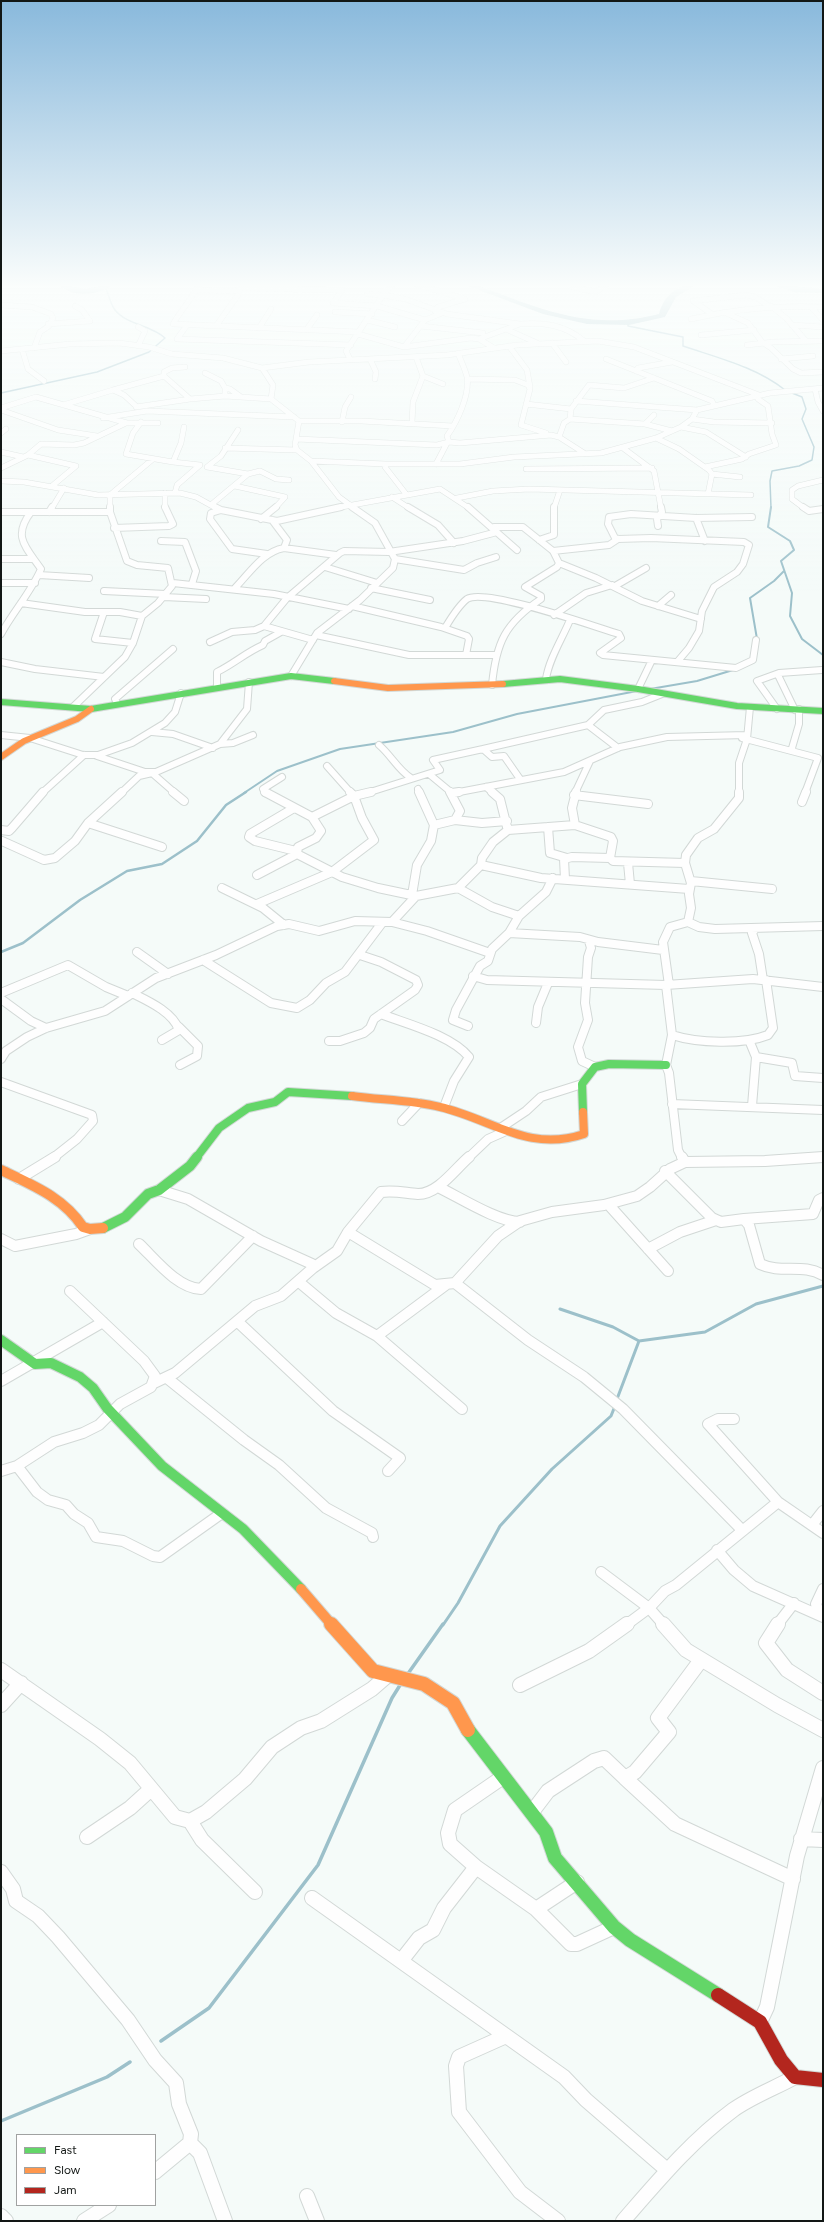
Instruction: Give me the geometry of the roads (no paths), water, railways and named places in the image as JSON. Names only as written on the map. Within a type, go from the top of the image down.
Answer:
[{"type":"street","points":[[63,404],[121,388]]},
{"type":"street","points":[[177,388],[190,399]]},
{"type":"street","points":[[225,396],[225,388],[230,389],[242,397]]},
{"type":"street","points":[[271,399],[272,388]]},
{"type":"street","points":[[412,423],[413,402],[419,388]]},
{"type":"street","points":[[436,464],[448,442],[447,436],[458,421],[466,388]]},
{"type":"street","points":[[530,388],[521,425],[559,437],[584,453]]},
{"type":"street","points":[[559,437],[564,423],[570,418],[571,409],[586,388]]},
{"type":"street","points":[[623,388],[627,388],[631,393]]},
{"type":"street","points":[[678,388],[712,401],[714,405]]},
{"type":"street","points":[[705,467],[746,457],[776,446],[772,434],[772,423],[768,406],[758,399],[758,396],[737,388]]},
{"type":"street","points":[[576,401],[698,410],[714,405],[729,404],[758,396],[788,391],[823,388]]},
{"type":"street","points":[[815,389],[818,402],[823,410]]},
{"type":"street","points":[[113,390],[136,406],[225,396],[242,397],[271,399],[299,421],[412,423],[453,426]]},
{"type":"street","points":[[1,409],[34,397],[63,404],[103,418],[128,423],[158,422]]},
{"type":"street","points":[[342,422],[345,407],[351,397]]},
{"type":"street","points":[[526,404],[571,409]]},
{"type":"street","points":[[133,412],[136,406]]},
{"type":"street","points":[[1,409],[58,430],[97,436]]},
{"type":"street","points":[[311,461],[386,464],[460,464],[495,458],[584,453],[596,454],[656,438],[681,427],[692,419],[698,410]]},
{"type":"street","points":[[103,418],[133,412],[294,417]]},
{"type":"street","points":[[645,424],[654,415]]},
{"type":"street","points":[[570,418],[645,424],[672,431]]},
{"type":"street","points":[[692,419],[714,422],[772,423]]},
{"type":"street","points":[[297,450],[296,439],[299,430],[299,421]]},
{"type":"street","points":[[141,422],[133,433],[126,454],[208,466],[248,474],[260,471],[265,472],[276,479],[289,480],[284,485]]},
{"type":"street","points":[[1,468],[25,456],[41,444],[48,442],[74,445],[84,443],[128,423]]},
{"type":"street","points":[[173,462],[184,427]]},
{"type":"street","points":[[681,427],[706,432],[746,457]]},
{"type":"street","points":[[208,466],[221,456],[238,430]]},
{"type":"street","points":[[296,439],[437,445],[448,442],[460,443],[551,435]]},
{"type":"street","points":[[656,438],[678,449],[705,467],[712,474],[740,477]]},
{"type":"street","points":[[225,448],[297,450],[311,461],[336,494],[348,505],[375,523],[381,531],[389,552],[395,560],[464,570],[477,563],[496,557]]},
{"type":"street","points":[[623,448],[652,468],[654,471],[662,515]]},
{"type":"street","points":[[1,452],[76,466],[52,486]]},
{"type":"street","points":[[540,455],[548,468]]},
{"type":"street","points":[[110,495],[153,459]]},
{"type":"street","points":[[386,464],[385,467],[406,494]]},
{"type":"street","points":[[175,493],[177,485],[200,466]]},
{"type":"street","points":[[526,469],[652,468]]},
{"type":"street","points":[[212,504],[236,486],[248,474]]},
{"type":"street","points":[[708,494],[712,474]]},
{"type":"street","points":[[823,480],[798,486],[792,490],[792,499],[809,511],[823,509]]},
{"type":"street","points":[[1,481],[52,486],[92,495],[164,493],[190,495],[212,504],[221,510],[272,520],[284,520],[348,505],[440,489],[457,498],[496,530],[517,550]]},
{"type":"street","points":[[236,486],[282,495],[285,499],[261,518]]},
{"type":"street","points":[[49,512],[64,488]]},
{"type":"street","points":[[274,494],[279,489]]},
{"type":"street","points":[[457,498],[493,491],[560,490],[751,496]]},
{"type":"street","points":[[539,540],[554,535],[554,504],[560,490]]},
{"type":"street","points":[[114,528],[169,526],[173,524],[169,520],[166,511],[164,493]]},
{"type":"street","points":[[73,707],[125,657],[132,644],[142,616],[154,608],[170,590],[173,583],[168,568],[130,563],[126,558],[114,528],[110,512],[110,495]]},
{"type":"street","points":[[392,497],[438,525],[454,543]]},
{"type":"street","points":[[691,509],[706,541]]},
{"type":"street","points":[[221,510],[211,513],[210,519],[232,549],[267,554]]},
{"type":"street","points":[[1,512],[110,512]]},
{"type":"street","points":[[1,634],[11,616],[35,583],[41,569],[22,543],[20,533],[24,520],[31,512]]},
{"type":"street","points":[[618,539],[615,538],[609,527],[609,516],[631,514],[695,518],[752,517]]},
{"type":"street","points":[[658,526],[657,519],[662,515]]},
{"type":"street","points":[[272,520],[288,540],[284,548]]},
{"type":"street","points":[[210,642],[229,632],[240,629],[252,632],[264,626],[288,598],[308,579],[325,567],[336,555],[344,551],[389,552],[454,543],[513,526],[523,527],[553,551],[559,563],[614,586],[642,601],[701,619]]},
{"type":"street","points":[[553,551],[609,544],[618,539],[651,538],[744,542],[749,545],[743,564],[737,572],[714,587],[702,611],[699,631],[689,648],[678,661]]},
{"type":"street","points":[[160,541],[185,542],[196,571],[192,584]]},
{"type":"street","points":[[234,589],[267,554],[276,549],[284,548],[336,555]]},
{"type":"street","points":[[1,559],[33,559]]},
{"type":"street","points":[[291,676],[314,637],[350,608],[377,583],[392,568],[395,560]]},
{"type":"street","points":[[492,685],[495,655],[502,635],[517,614],[541,599],[541,596],[525,587],[557,567],[559,563]]},
{"type":"street","points":[[325,567],[377,583]]},
{"type":"street","points":[[554,615],[586,593],[614,586],[646,568]]},
{"type":"street","points":[[39,575],[89,578]]},
{"type":"street","points":[[1,583],[35,583]]},
{"type":"street","points":[[173,583],[234,589],[350,608],[445,628],[467,636],[469,639],[466,655]]},
{"type":"street","points":[[371,588],[430,600]]},
{"type":"street","points":[[104,591],[206,599]]},
{"type":"street","points":[[658,606],[671,595]]},
{"type":"street","points":[[445,628],[460,606],[474,596],[490,596],[619,634],[621,638],[602,651],[600,653],[602,655],[678,661],[736,668],[753,660],[756,640]]},
{"type":"street","points":[[21,603],[85,612],[104,612],[142,616]]},
{"type":"street","points":[[104,612],[95,639],[132,644]]},
{"type":"street","points":[[1,616],[11,616]]},
{"type":"street","points":[[546,679],[548,664],[555,655],[570,620]]},
{"type":"street","points":[[264,626],[281,632],[409,655],[495,655]]},
{"type":"street","points":[[217,687],[217,672],[236,663],[243,654],[263,645],[265,641],[281,632]]},
{"type":"street","points":[[117,703],[115,699],[173,649]]},
{"type":"street","points":[[638,689],[652,660]]},
{"type":"street","points":[[1,662],[35,669],[104,677]]},
{"type":"street","points":[[777,708],[757,683],[761,678],[778,674],[822,670]]},
{"type":"street","points":[[778,674],[797,710],[799,724],[789,749]]},
{"type":"street","points":[[1,702],[91,709],[117,703],[291,676],[388,688],[492,685],[546,679],[585,682],[638,689],[750,707],[823,711]]},
{"type":"street","points":[[84,755],[61,773],[31,805],[14,827],[3,831],[1,841],[44,860],[55,858],[75,841],[88,822],[139,776],[220,744],[247,709],[249,682]]},
{"type":"street","points":[[97,756],[115,752],[152,732],[171,719],[179,704],[181,693]]},
{"type":"street","points":[[312,817],[354,796],[381,790],[422,774],[429,774],[440,770],[433,760],[588,725],[604,710],[642,702],[662,694]]},
{"type":"street","points":[[688,922],[691,908],[690,885],[685,863],[690,847],[698,838],[714,828],[739,798],[739,763],[747,737],[750,707]]},
{"type":"street","points":[[1,757],[24,741],[77,719],[91,709]]},
{"type":"street","points":[[588,725],[618,748]]},
{"type":"street","points":[[152,732],[173,734],[213,748]]},
{"type":"street","points":[[1,735],[33,738],[84,755],[97,756],[145,772],[152,772],[184,802]]},
{"type":"street","points":[[220,744],[233,743],[253,735]]},
{"type":"street","points":[[429,774],[434,776],[440,785],[452,793],[564,772],[618,748],[667,737],[737,736],[747,737],[818,758],[802,802]]},
{"type":"street","points":[[380,745],[389,754],[399,768],[411,778]]},
{"type":"street","points":[[483,749],[492,757],[504,756],[520,780]]},
{"type":"street","points":[[575,825],[572,808],[574,795],[590,761]]},
{"type":"street","points":[[257,904],[332,872],[374,840],[362,818],[354,796],[348,787],[327,766]]},
{"type":"street","points":[[282,777],[263,789],[269,797],[312,817],[320,826],[320,834],[298,847],[297,853]]},
{"type":"street","points":[[486,787],[500,799],[508,830]]},
{"type":"street","points":[[392,922],[414,896],[417,865],[431,841],[434,825],[418,789]]},
{"type":"street","points":[[452,793],[451,796],[460,811],[455,820]]},
{"type":"street","points":[[574,795],[648,804]]},
{"type":"street","points":[[294,808],[250,834],[249,837],[256,841],[297,853],[332,872],[378,888],[414,896],[458,888],[481,865],[482,858],[493,842],[508,830],[575,825],[611,837],[613,840],[610,858]]},
{"type":"street","points":[[434,825],[455,820],[482,823],[506,821]]},
{"type":"street","points":[[88,822],[162,847]]},
{"type":"street","points":[[548,827],[550,853],[567,858],[610,858],[613,861],[628,862],[685,863]]},
{"type":"street","points":[[257,875],[297,853]]},
{"type":"street","points":[[564,879],[563,862],[567,858]]},
{"type":"street","points":[[628,862],[630,884]]},
{"type":"street","points":[[481,865],[521,875],[564,879],[630,884],[728,886],[772,889]]},
{"type":"street","points":[[468,1026],[453,1020],[456,1010],[473,976],[480,966],[488,961],[491,956],[490,953],[509,933],[519,916],[546,892],[553,878]]},
{"type":"street","points":[[222,888],[257,904],[279,919],[284,925]]},
{"type":"street","points":[[458,888],[492,907],[519,916]]},
{"type":"street","points":[[1,1059],[4,1049],[46,1028],[105,1011],[156,978],[203,960],[253,936],[284,925],[319,931],[355,921],[382,923],[392,922],[427,931],[490,953]]},
{"type":"street","points":[[686,1162],[678,1150],[669,1073],[666,1065],[672,1035],[668,985],[663,950],[666,933],[670,927],[688,922],[706,927],[754,930],[767,926],[823,926]]},
{"type":"street","points":[[203,960],[271,1003],[292,1008],[303,1005],[310,1000],[326,983],[345,972],[360,955],[382,923]]},
{"type":"street","points":[[672,1035],[684,1039],[749,1040],[766,1036],[771,1032],[773,1028],[765,980],[752,933],[754,930]]},
{"type":"street","points":[[509,933],[522,935],[580,937],[589,941],[663,950]]},
{"type":"street","points":[[589,941],[591,948],[588,957],[588,984],[585,1003],[588,1020],[578,1047],[582,1060],[595,1067],[609,1064],[666,1065]]},
{"type":"street","points":[[137,952],[168,974]]},
{"type":"street","points":[[329,1041],[340,1041],[364,1033],[370,1028],[374,1019],[415,990],[418,982],[381,962],[360,955]]},
{"type":"street","points":[[1,993],[68,965],[106,987],[147,1000],[187,1032],[198,1046],[197,1056],[180,1065]]},
{"type":"street","points":[[473,976],[487,980],[588,984],[668,985],[734,980],[765,980],[823,987]]},
{"type":"street","points":[[536,1023],[538,1007],[548,983]]},
{"type":"street","points":[[1,999],[31,1021],[46,1028]]},
{"type":"street","points":[[381,1014],[450,1042],[468,1052],[469,1057],[467,1063],[454,1081],[444,1107]]},
{"type":"street","points":[[162,1040],[176,1032],[179,1027]]},
{"type":"street","points":[[749,1040],[756,1057],[752,1106]]},
{"type":"street","points":[[756,1057],[792,1064],[795,1076],[823,1078]]},
{"type":"street","points":[[1,1239],[15,1246],[76,1234],[90,1229],[110,1225],[125,1216],[148,1194],[159,1190],[190,1166],[219,1128],[248,1108],[276,1102],[288,1092],[419,1103],[444,1107],[504,1129],[538,1139],[567,1141],[580,1137],[584,1134],[585,1123],[581,1101],[582,1084],[595,1067]]},
{"type":"street","points":[[1,1082],[92,1115],[93,1121],[79,1139],[68,1148],[19,1179]]},
{"type":"street","points":[[1,1471],[16,1466],[54,1442],[83,1434],[99,1425],[120,1404],[151,1387],[154,1383],[167,1378],[238,1322],[255,1306],[280,1296],[299,1282],[313,1268],[337,1251],[348,1232],[381,1192],[388,1189],[424,1194],[438,1187],[488,1139],[504,1129],[541,1097],[582,1084]]},
{"type":"street","points":[[402,1121],[419,1103]]},
{"type":"street","points":[[672,1104],[823,1110]]},
{"type":"street","points":[[376,1336],[451,1284],[506,1230],[523,1221],[541,1215],[608,1204],[636,1196],[649,1189],[665,1171],[686,1162],[765,1161],[823,1157]]},
{"type":"street","points":[[1,1170],[48,1193],[82,1222],[83,1227],[90,1229]]},
{"type":"street","points":[[665,1171],[716,1220],[721,1222],[813,1214],[819,1200],[823,1198]]},
{"type":"street","points":[[438,1187],[506,1220],[512,1222],[523,1221]]},
{"type":"street","points":[[159,1190],[172,1192],[201,1205],[275,1249],[312,1264],[313,1268]]},
{"type":"street","points":[[608,1204],[668,1271]]},
{"type":"street","points":[[744,1219],[749,1225],[760,1264],[770,1269],[779,1271],[813,1270],[823,1275]]},
{"type":"street","points":[[648,1249],[680,1232],[716,1220]]},
{"type":"street","points":[[348,1232],[435,1285],[451,1284],[528,1340],[584,1377],[623,1409],[741,1530]]},
{"type":"street","points":[[139,1244],[158,1264],[190,1288],[196,1290],[201,1289],[253,1236]]},
{"type":"street","points":[[299,1282],[336,1314],[376,1336],[462,1410]]},
{"type":"street","points":[[70,1292],[104,1322],[144,1361],[155,1376],[154,1383]]},
{"type":"street","points":[[1,1381],[35,1364],[50,1353],[104,1322]]},
{"type":"street","points":[[238,1322],[333,1411],[400,1458],[388,1471]]},
{"type":"street","points":[[1,1340],[35,1364],[51,1363],[80,1377],[93,1388],[107,1408],[162,1466],[243,1529],[275,1560],[311,1599],[367,1665],[374,1671],[424,1684],[453,1703],[468,1730],[546,1832],[555,1858],[614,1927],[630,1940],[760,2022],[781,2060],[795,2077]]},
{"type":"street","points":[[167,1378],[244,1440],[279,1465],[313,1498],[326,1508],[368,1530],[372,1533],[373,1538]]},
{"type":"street","points":[[734,1419],[718,1419],[708,1424],[778,1502],[823,1533]]},
{"type":"street","points":[[16,1466],[42,1498],[51,1503],[66,1505],[80,1519],[88,1523],[96,1537],[123,1542],[153,1556],[160,1557],[222,1513]]},
{"type":"street","points":[[520,1685],[589,1651],[649,1608],[664,1591],[676,1585],[741,1530],[778,1502]]},
{"type":"street","points":[[812,1524],[823,1511]]},
{"type":"street","points":[[717,1550],[734,1570],[753,1586],[821,1616]]},
{"type":"street","points":[[601,1572],[649,1608],[677,1642],[701,1660],[823,1730]]},
{"type":"street","points":[[821,1616],[816,1604],[823,1589]]},
{"type":"street","points":[[794,1603],[766,1643],[787,1670],[823,1693]]},
{"type":"street","points":[[625,1778],[635,1772],[669,1732],[658,1718],[701,1660]]},
{"type":"street","points":[[1,1670],[100,1739],[130,1763],[175,1817],[190,1820],[206,1812],[245,1779],[272,1747],[301,1728],[320,1721],[392,1676]]},
{"type":"street","points":[[1,1705],[21,1683]]},
{"type":"street","points":[[532,1812],[548,1791],[594,1761],[604,1758],[675,1824],[793,1879]]},
{"type":"street","points":[[760,2022],[767,2007],[801,1839],[814,1791],[823,1768]]},
{"type":"street","points":[[503,1777],[455,1810],[448,1833],[450,1844],[476,1867],[536,1909],[571,1944],[577,1944],[614,1927]]},
{"type":"street","points":[[87,1837],[114,1818],[133,1808],[151,1789]]},
{"type":"street","points":[[190,1820],[202,1840],[255,1892]]},
{"type":"street","points":[[801,1839],[823,1840]]},
{"type":"street","points":[[401,1961],[419,1938],[433,1930],[444,1908],[476,1867]]},
{"type":"street","points":[[1,1872],[13,1889],[16,1901],[38,1916],[58,1937],[128,2020],[155,2060],[176,2083],[179,2104],[191,2134],[190,2143],[156,2171]]},
{"type":"street","points":[[536,1909],[577,1882]]},
{"type":"street","points":[[312,1898],[564,2077],[586,2100],[666,2170]]},
{"type":"street","points":[[506,2036],[459,2057],[456,2066],[459,2112],[520,2192],[558,2221]]},
{"type":"street","points":[[623,2221],[666,2170],[707,2131],[734,2109],[795,2077],[823,2080]]},
{"type":"street","points":[[190,2143],[200,2153],[225,2221]]},
{"type":"street","points":[[307,2196],[317,2221]]},
{"type":"street","points":[[84,2221],[107,2206]]},
{"type":"street","points":[[1,2216],[6,2221]]},
{"type":"waterway","points":[[1,393],[25,388]]},
{"type":"waterway","points":[[771,507],[770,481],[772,471],[799,466],[812,460],[814,447],[802,419],[806,409],[802,397],[792,393]]},
{"type":"waterway","points":[[771,507],[768,527],[790,541],[794,550],[781,561],[792,593],[790,616],[802,639],[823,655]]},
{"type":"waterway","points":[[757,639],[750,598],[774,581],[784,571]]},
{"type":"waterway","points":[[650,689],[697,681],[733,670]]},
{"type":"waterway","points":[[244,793],[277,771],[340,749],[453,732],[517,714],[637,691]]},
{"type":"waterway","points":[[1,952],[23,943],[80,900],[127,871],[162,864],[197,841],[226,805],[246,792]]},
{"type":"waterway","points":[[639,1341],[705,1332],[756,1304],[823,1286]]},
{"type":"waterway","points":[[560,1309],[613,1327],[639,1341]]},
{"type":"waterway","points":[[617,1399],[639,1341]]},
{"type":"waterway","points":[[443,1625],[458,1603],[500,1526],[552,1469],[611,1416],[615,1406]]},
{"type":"waterway","points":[[407,1675],[443,1624]]},
{"type":"waterway","points":[[161,2041],[209,2008],[318,1865],[392,1698],[402,1682]]},
{"type":"waterway","points":[[1,2121],[107,2077],[130,2062]]}]
